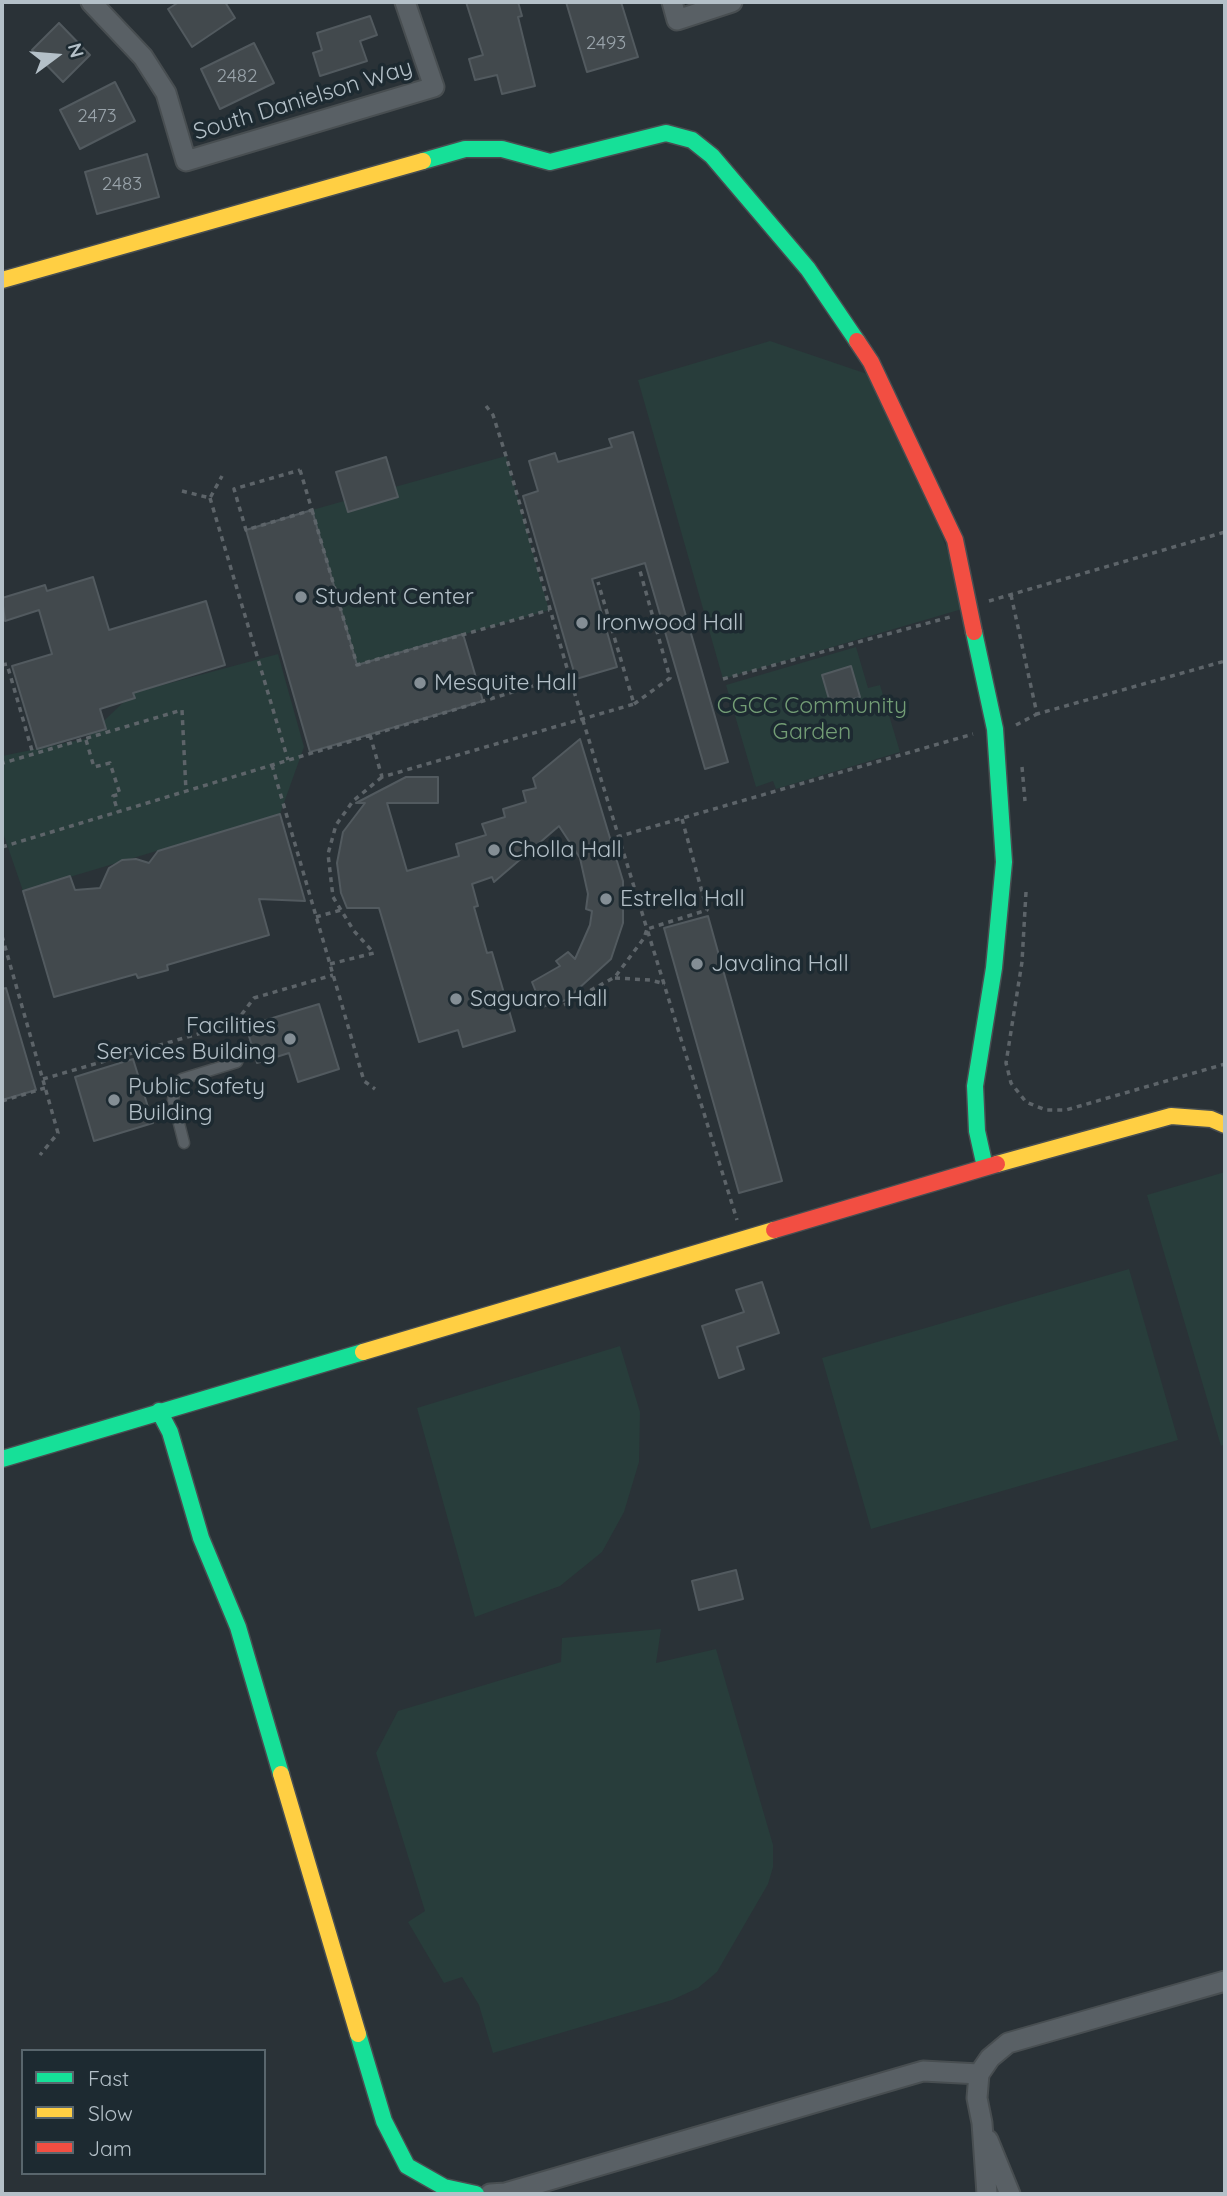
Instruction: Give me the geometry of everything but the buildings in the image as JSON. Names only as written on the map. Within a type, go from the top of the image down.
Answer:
[{"type":"street","name":"South Danielson Way","points":[[91,2],[143,57],[166,93],[186,161],[434,86],[405,2]]},
{"type":"street","points":[[675,11],[732,2]]},
{"type":"street","points":[[2,279],[453,151],[483,147],[502,149],[550,162],[666,133],[692,140],[712,156],[808,269],[882,379],[955,540],[995,729],[1004,862],[994,968],[975,1086],[977,1131],[985,1167]]},
{"type":"street","points":[[2,1459],[985,1167],[1171,1116],[1211,1119],[1225,1125]]},
{"type":"street","points":[[159,1411],[170,1432],[201,1538],[238,1627],[384,2121],[407,2166],[444,2186],[477,2194]]},
{"type":"street","points":[[987,2194],[982,2123],[977,2098],[979,2074],[990,2058],[1008,2043],[1225,1982]]},
{"type":"street","points":[[490,2194],[505,2193],[923,2071],[979,2074]]},
{"type":"street","points":[[982,2123],[1010,2194]]},
{"type":"lane","points":[[184,1143],[173,1100],[175,1089],[182,1079],[237,1062]]},
{"type":"path","points":[[486,406],[493,415],[506,456],[617,837],[665,984],[733,1212],[737,1220],[751,1220],[756,1237]]},
{"type":"path","points":[[312,510],[246,530],[234,489],[300,470],[312,510],[357,665],[549,610]]},
{"type":"path","points":[[222,476],[209,498],[288,760]]},
{"type":"path","points":[[182,491],[209,498]]},
{"type":"path","points":[[330,964],[374,953],[354,931],[333,897],[327,854],[336,825],[353,801],[382,777],[634,704],[670,678],[640,570]]},
{"type":"path","points":[[598,582],[634,704]]},
{"type":"path","points":[[1011,595],[1037,714]]},
{"type":"path","points":[[617,837],[995,729],[1016,727],[1037,714],[1225,661]]},
{"type":"path","points":[[2,665],[7,664],[33,754]]},
{"type":"path","points":[[2,847],[569,675]]},
{"type":"path","points":[[2,760],[3,763],[182,710],[186,792]]},
{"type":"path","points":[[370,735],[382,777]]},
{"type":"path","points":[[85,739],[94,767],[110,763],[120,794],[113,796],[118,813]]},
{"type":"path","points":[[272,765],[364,1081],[375,1089]]},
{"type":"path","points":[[1022,766],[1025,813]]},
{"type":"path","points":[[564,1005],[613,978],[635,952],[647,929],[708,910],[682,819]]},
{"type":"path","points":[[1026,887],[1022,962],[1006,1063],[1011,1083],[1026,1102],[1046,1110],[1066,1110],[1225,1064]]},
{"type":"path","points":[[316,918],[341,910]]},
{"type":"path","points":[[2,936],[58,1133],[40,1155]]},
{"type":"path","points":[[43,1079],[222,1027],[239,1018],[254,999],[333,975]]},
{"type":"path","points":[[613,978],[650,980],[665,984]]},
{"type":"path","points":[[2,1101],[46,1088]]},
{"type":"green space","points":[[770,341],[882,379],[969,607],[723,679],[638,380]]},
{"type":"green space","points":[[506,456],[549,610],[357,665],[312,510]]},
{"type":"green space","name":"CGCC Community Garden","points":[[856,647],[868,688],[880,685],[900,752],[776,789],[773,781],[756,787],[726,685]]},
{"type":"green space","points":[[278,654],[304,747],[280,814],[23,891],[2,830],[2,756],[85,739],[133,693]]},
{"type":"green space","points":[[1225,1172],[1225,1444],[1221,1446],[1147,1195]]},
{"type":"green space","points":[[1129,1269],[1178,1440],[871,1529],[822,1358]]},
{"type":"green space","points":[[620,1346],[640,1412],[639,1462],[624,1512],[602,1552],[560,1586],[475,1617],[417,1408]]},
{"type":"green space","points":[[661,1629],[656,1663],[716,1649],[773,1845],[773,1867],[768,1884],[717,1972],[698,1988],[672,2000],[493,2053],[479,2005],[462,1977],[444,1983],[408,1922],[425,1911],[376,1753],[398,1711],[561,1662],[562,1638]]},
{"type":"traffic: fast","points":[[423,161],[465,149],[502,149],[550,162],[666,133],[692,140],[712,156],[808,269],[857,341]]},
{"type":"traffic: fast","points":[[974,632],[995,729],[1004,862],[994,968],[975,1086],[977,1131],[985,1167]]},
{"type":"traffic: fast","points":[[2,1459],[363,1352]]},
{"type":"traffic: fast","points":[[159,1411],[170,1432],[201,1538],[238,1627],[281,1774]]},
{"type":"traffic: fast","points":[[358,2034],[384,2121],[407,2166],[444,2187],[476,2194]]},
{"type":"traffic: slow","points":[[2,280],[423,161]]},
{"type":"traffic: slow","points":[[997,1164],[1171,1116],[1211,1119],[1225,1125]]},
{"type":"traffic: slow","points":[[363,1352],[774,1230]]},
{"type":"traffic: slow","points":[[281,1774],[358,2034]]},
{"type":"traffic: jam","points":[[857,341],[871,362],[955,540],[974,632]]},
{"type":"traffic: jam","points":[[774,1230],[997,1164]]},
{"type":"place","name":"Student Center","points":[[301,597]]},
{"type":"place","name":"Ironwood Hall","points":[[582,623]]},
{"type":"place","name":"Mesquite Hall","points":[[420,683]]},
{"type":"place","name":"Cholla Hall","points":[[494,850]]},
{"type":"place","name":"Estrella Hall","points":[[606,899]]},
{"type":"place","name":"Javalina Hall","points":[[697,964]]},
{"type":"place","name":"Saguaro Hall","points":[[456,999]]},
{"type":"place","name":"Facilities Services Building","points":[[290,1039]]},
{"type":"place","name":"Public Safety Building","points":[[114,1100]]}]
